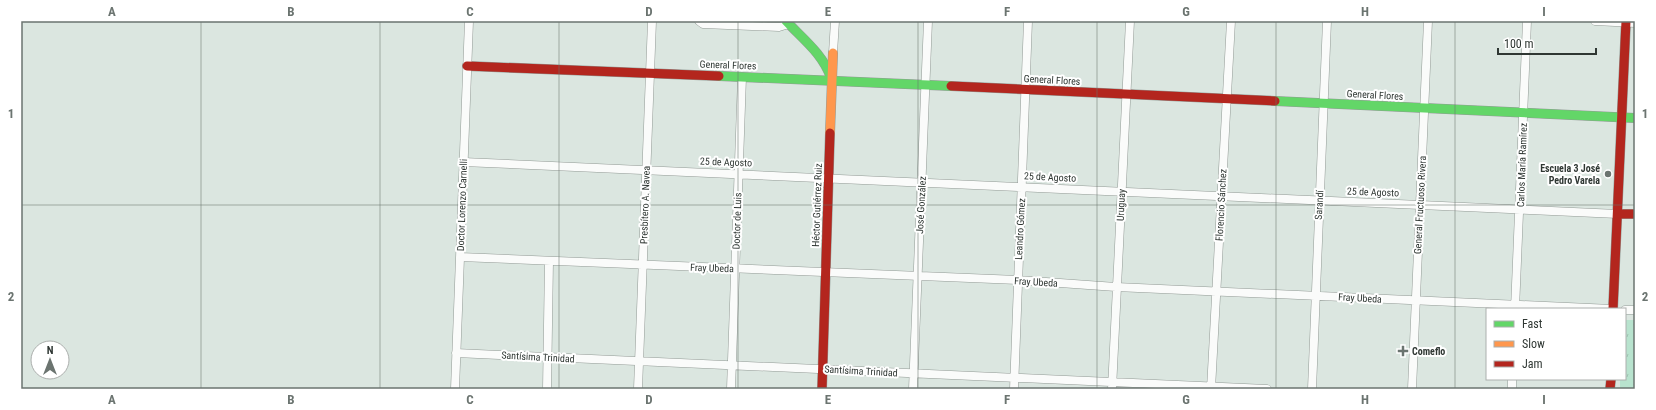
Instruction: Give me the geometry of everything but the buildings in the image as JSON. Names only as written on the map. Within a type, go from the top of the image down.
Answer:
[{"type":"main road","points":[[1613,308],[1622,118],[1629,22]]},
{"type":"main road","points":[[787,23],[818,55],[830,71],[832,80]]},
{"type":"main road","points":[[802,37],[833,53]]},
{"type":"main road","points":[[818,55],[833,53]]},
{"type":"main road","name":"Héctor Gutiérrez Ruiz","points":[[822,389],[833,53]]},
{"type":"main road","name":"General Flores","points":[[467,66],[832,80],[1635,118]]},
{"type":"main road","name":"25 de Agosto","points":[[1618,214],[1635,214]]},
{"type":"street","name":"Doctor Lorenzo Carnelli","points":[[455,389],[469,21]]},
{"type":"street","name":"Presbítero A. Navea","points":[[638,389],[652,21]]},
{"type":"street","points":[[699,21],[703,24],[779,27],[787,23]]},
{"type":"street","name":"Héctor Gutiérrez Ruiz","points":[[833,53],[835,21]]},
{"type":"street","name":"José González","points":[[913,389],[928,21]]},
{"type":"street","name":"Leandro Gómez","points":[[1014,389],[1028,21]]},
{"type":"street","name":"Uruguay","points":[[1112,386],[1130,21]]},
{"type":"street","name":"Florencio Sánchez","points":[[1211,388],[1231,21]]},
{"type":"street","name":"Sarandí","points":[[1312,389],[1327,21]]},
{"type":"street","name":"General Fructuoso Rivera","points":[[1412,389],[1428,21]]},
{"type":"street","name":"Carlos María Ramírez","points":[[1515,307],[1527,21]]},
{"type":"street","points":[[1595,21],[1629,22]]},
{"type":"street","name":"Doctor de Luis","points":[[731,389],[742,77]]},
{"type":"street","name":"25 de Agosto","points":[[464,162],[922,181],[1121,192],[1618,214]]},
{"type":"street","name":"Fray Ubeda","points":[[460,257],[1018,280],[1415,300],[1515,307],[1564,308]]},
{"type":"street","points":[[547,389],[549,261]]},
{"type":"street","name":"Santísima Trinidad","points":[[456,353],[914,374],[1014,377],[1112,386],[1267,389]]},
{"type":"green space","points":[[1626,320],[1635,320],[1635,389],[1620,389],[1620,380],[1626,380]]},
{"type":"traffic: fast","points":[[786,21],[818,54],[831,78]]},
{"type":"traffic: fast","points":[[719,76],[951,86]]},
{"type":"traffic: fast","points":[[1275,101],[1635,118]]},
{"type":"traffic: slow","points":[[830,133],[833,53]]},
{"type":"traffic: jam","points":[[1613,308],[1626,21]]},
{"type":"traffic: jam","points":[[467,66],[719,76]]},
{"type":"traffic: jam","points":[[951,86],[1275,101]]},
{"type":"traffic: jam","points":[[822,389],[830,133]]},
{"type":"traffic: jam","points":[[1618,214],[1635,214]]},
{"type":"traffic: jam","points":[[1610,389],[1611,380]]},
{"type":"place","name":"Escuela 3 José Pedro Varela","points":[[1608,174]]},
{"type":"place","name":"Comeflo","points":[[1403,351]]}]
